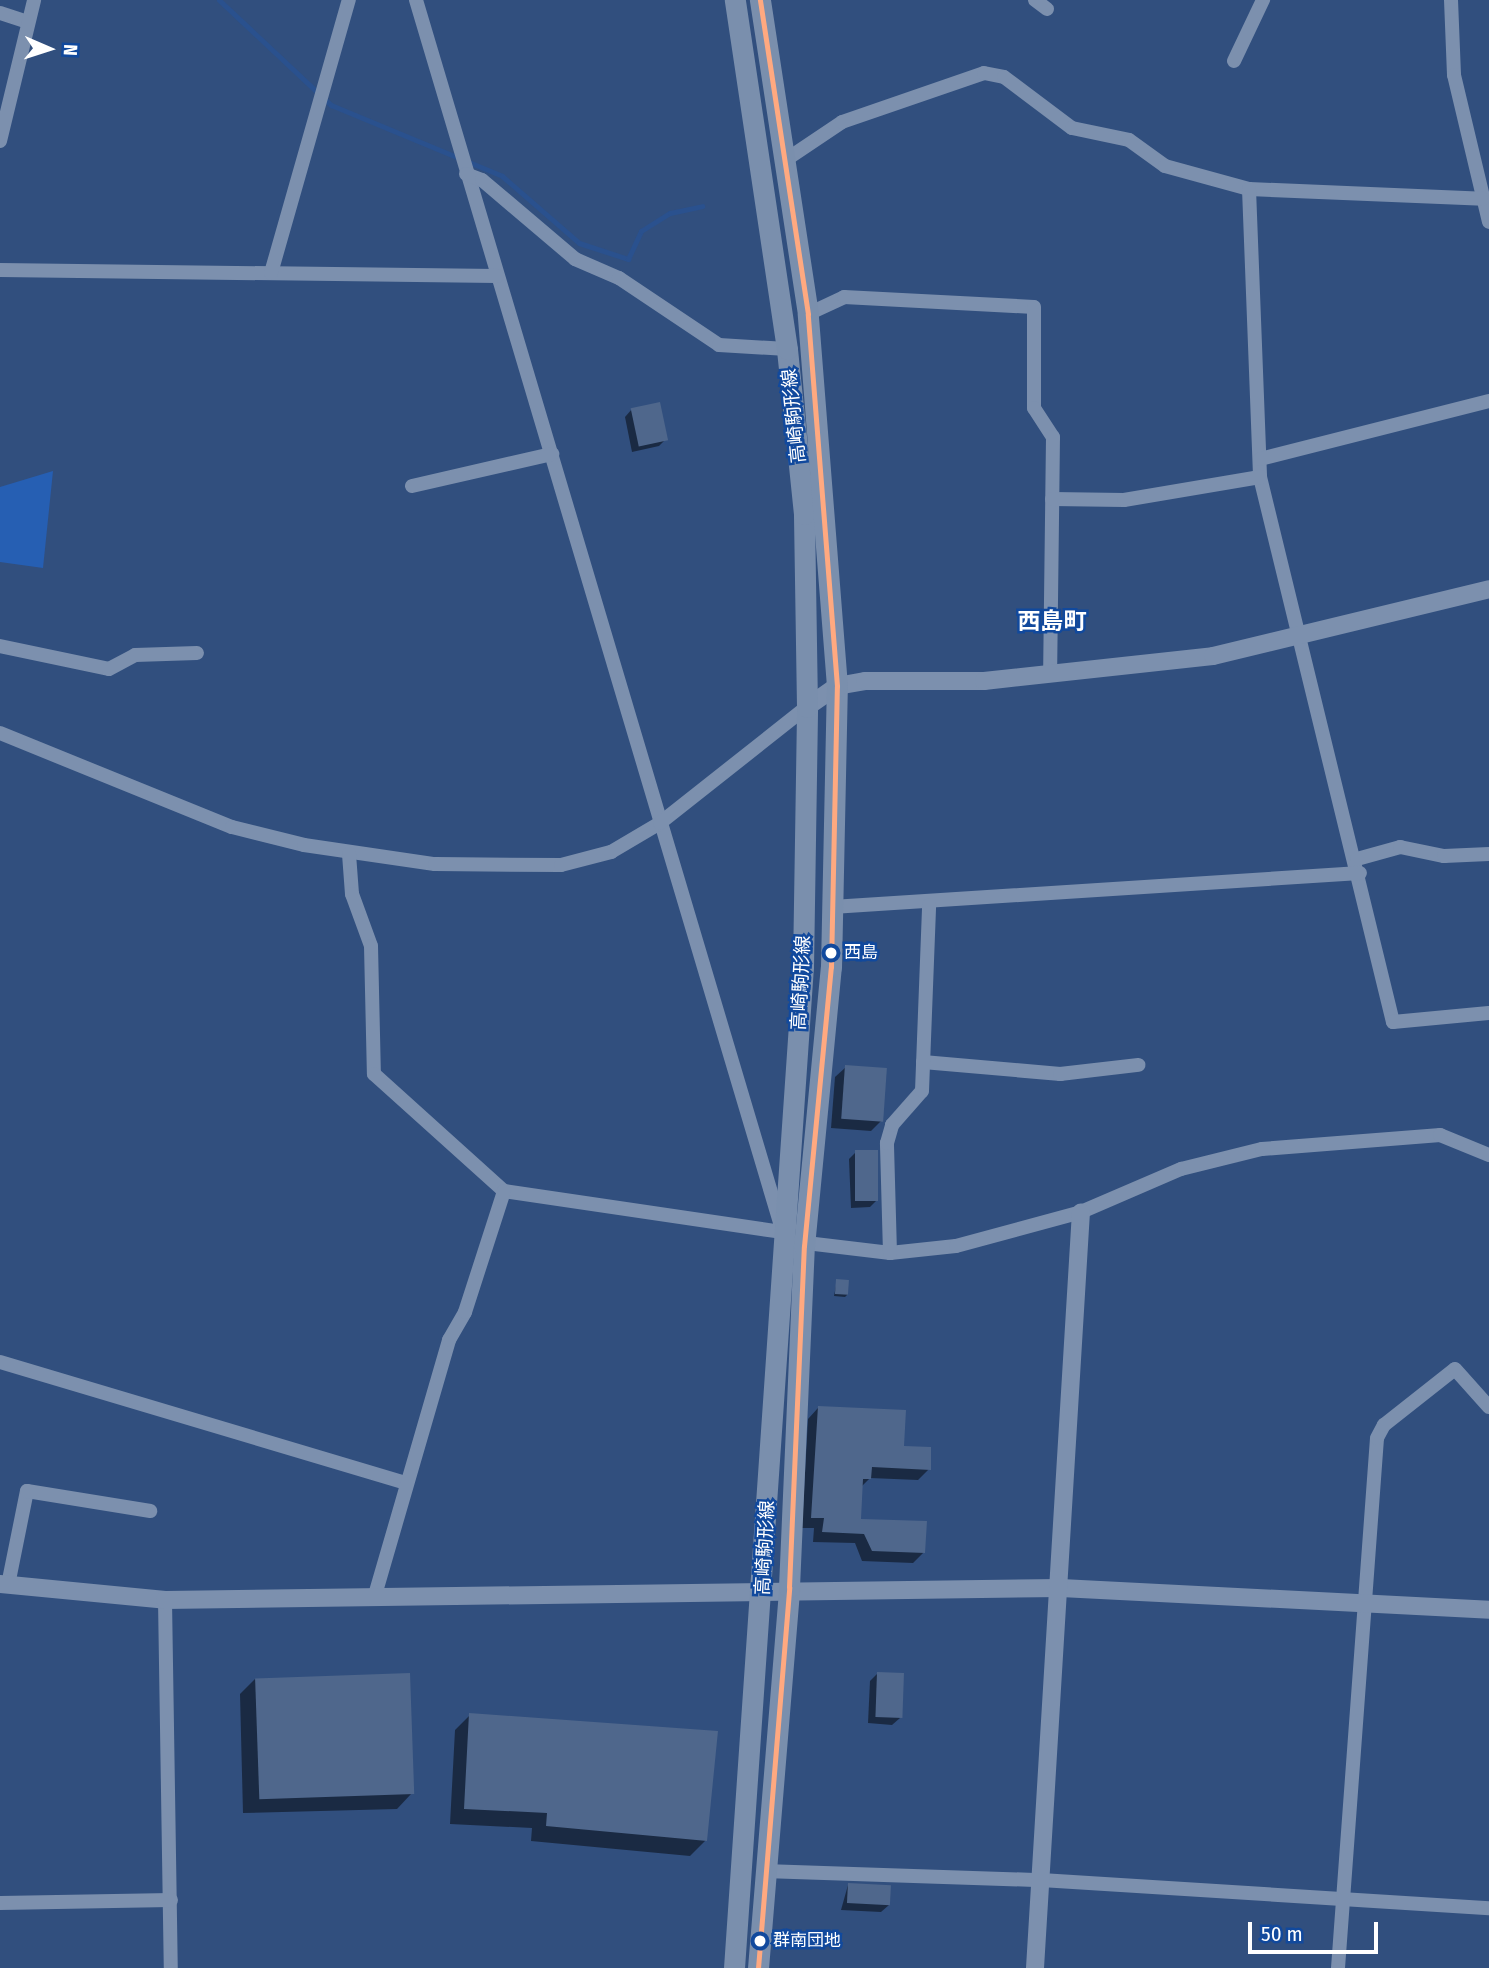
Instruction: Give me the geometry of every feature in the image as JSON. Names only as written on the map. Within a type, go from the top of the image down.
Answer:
[{"type":"main road","name":"高崎駒形線","points":[[734,1968],[803,967],[807,707],[804,514],[788,349],[735,0]]},
{"type":"main road","name":"高崎駒形線","points":[[758,1968],[789,1587],[804,1246],[832,907],[836,686],[808,314],[787,159],[760,0]]},
{"type":"street","points":[[0,141],[34,0]]},
{"type":"street","points":[[271,273],[349,0]]},
{"type":"street","points":[[416,0],[783,1232]]},
{"type":"street","points":[[1234,61],[1263,0]]},
{"type":"street","points":[[1451,0],[1454,75],[1486,181],[1483,199],[1489,222]]},
{"type":"street","points":[[0,13],[27,22]]},
{"type":"street","points":[[787,159],[842,122],[984,73],[1004,77],[1072,128],[1129,140],[1166,166],[1249,189],[1483,199]]},
{"type":"street","points":[[466,174],[482,180],[575,259],[619,278],[719,345],[788,349]]},
{"type":"street","points":[[1249,189],[1260,477],[1359,866],[1393,1022],[1489,1013]]},
{"type":"street","points":[[0,270],[497,276]]},
{"type":"street","points":[[808,314],[844,296],[1034,307],[1034,408],[1053,437],[1049,671]]},
{"type":"street","points":[[1260,459],[1489,401]]},
{"type":"street","points":[[412,486],[552,454]]},
{"type":"street","points":[[1052,499],[1124,500],[1260,477]]},
{"type":"street","points":[[0,733],[232,827],[349,854],[435,863],[561,864],[611,852],[660,823],[836,686],[984,681],[1049,671],[1213,656],[1301,638],[1489,589]]},
{"type":"street","points":[[0,646],[109,668],[135,655],[197,653]]},
{"type":"street","points":[[832,907],[929,905],[1359,866],[1400,847],[1444,856],[1489,854]]},
{"type":"street","points":[[349,854],[352,894],[371,946],[374,1074],[504,1191],[783,1232],[804,1246],[890,1253],[956,1246],[1081,1212],[1181,1169],[1262,1149],[1440,1135],[1489,1155]]},
{"type":"street","points":[[890,1253],[887,1143],[892,1125],[922,1091],[929,905]]},
{"type":"street","points":[[923,1062],[1060,1074],[1138,1065]]},
{"type":"street","points":[[375,1595],[405,1483],[504,1191]]},
{"type":"street","points":[[1035,1968],[1061,1588],[1081,1212]]},
{"type":"street","points":[[0,1362],[405,1483]]},
{"type":"street","points":[[1338,1968],[1377,1438],[1384,1425],[1455,1368],[1489,1407]]},
{"type":"street","points":[[150,1511],[27,1491],[4,1585],[164,1600],[762,1590],[789,1587],[1061,1588],[1367,1600],[1489,1610]]},
{"type":"street","points":[[164,1600],[172,1968]]},
{"type":"street","points":[[764,1871],[1041,1880],[1341,1901],[1489,1908]]},
{"type":"street","points":[[0,1903],[171,1900]]},
{"type":"shaded area","points":[[53,471],[43,568],[0,562],[0,487]]},
{"type":"building","points":[[660,402],[668,440],[639,446],[631,408]]},
{"type":"building","points":[[845,1065],[887,1068],[883,1122],[841,1119]]},
{"type":"building","points":[[855,1150],[878,1150],[878,1201],[855,1201]]},
{"type":"building","points":[[836,1279],[849,1280],[848,1295],[835,1294]]},
{"type":"building","points":[[818,1406],[906,1410],[904,1446],[931,1447],[931,1470],[872,1467],[871,1479],[863,1479],[861,1519],[927,1521],[925,1553],[872,1551],[864,1534],[822,1532],[824,1518],[811,1518]]},
{"type":"building","points":[[877,1672],[904,1673],[902,1718],[875,1717]]},
{"type":"building","points":[[410,1673],[414,1794],[259,1799],[255,1678]]},
{"type":"building","points":[[469,1713],[718,1731],[707,1841],[546,1826],[547,1813],[464,1809]]},
{"type":"building","points":[[848,1883],[891,1885],[890,1905],[847,1903]]},
{"type":"waterway","points":[[219,0],[331,105],[502,176],[579,243],[628,259],[641,231],[670,213],[702,206]]},
{"type":"transit line","points":[[758,1968],[789,1587],[804,1246],[831,967],[837,686],[808,314],[760,0]]},
{"type":"place","name":"西島","points":[[831,953]]},
{"type":"place","name":"群南団地","points":[[760,1941]]},
{"type":"district","name":"西島町","points":[[1052,621]]}]
